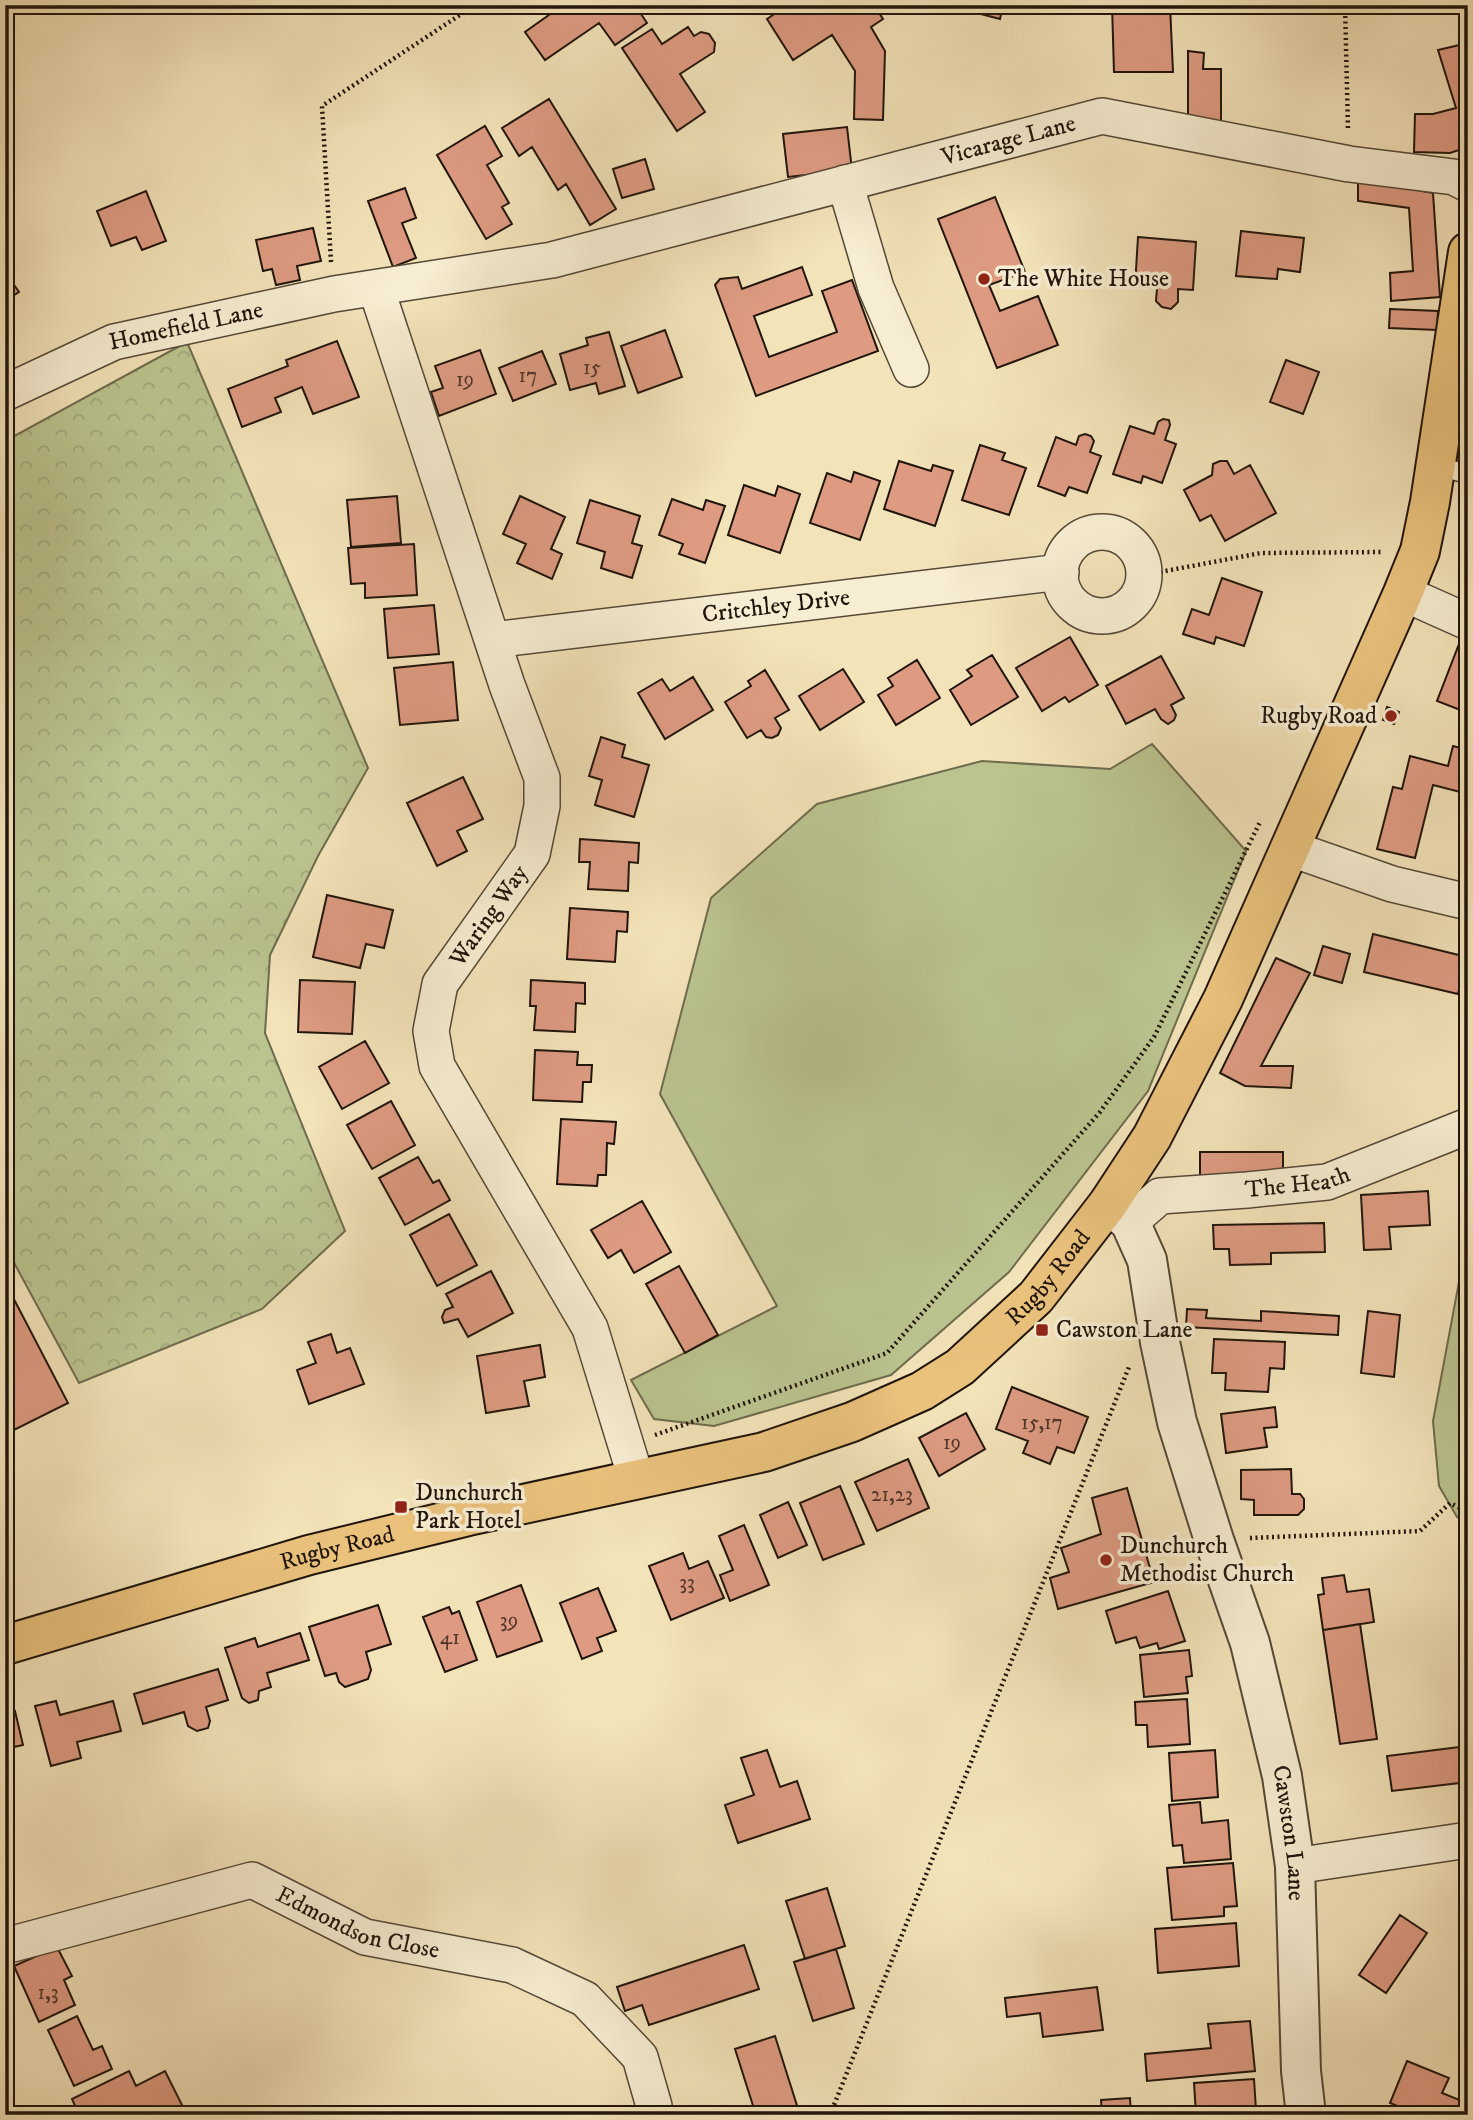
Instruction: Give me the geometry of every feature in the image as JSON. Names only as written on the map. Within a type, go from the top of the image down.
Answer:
[{"type":"main road","name":"Rugby Road","points":[[5,1645],[631,1462],[764,1452],[852,1422],[922,1391],[960,1367],[1036,1297],[1119,1214],[1152,1136],[1223,999],[1403,593],[1452,470],[1468,252]]},
{"type":"street","name":"Vicarage Lane","points":[[376,288],[552,260],[1101,116],[1349,164],[1454,177],[1468,184]]},
{"type":"street","points":[[845,183],[876,288],[911,369]]},
{"type":"street","name":"Homefield Lane","points":[[5,393],[114,342],[334,294],[376,288]]},
{"type":"street","name":"Waring Way","points":[[376,288],[507,685],[542,778],[542,806],[532,854],[440,984],[430,1031],[437,1066],[590,1328],[631,1462]]},
{"type":"street","points":[[1104,532],[1117,534],[1128,541],[1143,562],[1144,575],[1141,590],[1133,602],[1122,611],[1101,615],[1080,609],[1069,599],[1062,586],[1060,572],[1069,548],[1091,533],[1104,532]]},
{"type":"street","name":"Critchley Drive","points":[[493,640],[1060,572]]},
{"type":"street","points":[[1403,593],[1468,622]]},
{"type":"street","points":[[1289,848],[1392,884],[1468,902]]},
{"type":"street","name":"The Heath","points":[[1119,1214],[1160,1196],[1326,1182],[1468,1126]]},
{"type":"street","name":"Cawston Lane","points":[[1119,1214],[1147,1260],[1160,1342],[1177,1422],[1250,1643],[1282,1776],[1295,1866],[1301,2071],[1306,2115]]},
{"type":"street","points":[[1295,1866],[1468,1840]]},
{"type":"street","name":"Edmondson Close","points":[[5,1945],[252,1880],[365,1937],[512,1965],[584,1999],[640,2057],[654,2106]]},
{"type":"path","points":[[334,294],[323,106],[475,5]]},
{"type":"path","points":[[1345,5],[1349,164]]},
{"type":"path","points":[[1144,575],[1261,553],[1385,552]]},
{"type":"path","points":[[631,1462],[887,1353],[1100,1112],[1154,1037],[1264,814]]},
{"type":"path","points":[[830,2115],[1134,1353],[1160,1342]]},
{"type":"path","points":[[1214,1540],[1420,1531],[1450,1503],[1468,1512]]},
{"type":"green space","points":[[187,342],[368,768],[318,856],[270,955],[265,1033],[345,1231],[262,1309],[79,1383],[5,1246],[5,441]]},
{"type":"green space","points":[[1152,744],[1246,851],[1148,1091],[1009,1272],[891,1375],[714,1426],[654,1419],[631,1380],[777,1306],[660,1094],[711,898],[817,804],[982,761],[1110,769]]},
{"type":"green space","points":[[1464,1255],[1468,1255],[1468,1523],[1457,1517],[1439,1486],[1433,1421]]},
{"type":"building","points":[[563,5],[635,5],[647,23],[615,45],[599,23],[545,60],[525,32]]},
{"type":"building","points":[[788,5],[874,5],[883,19],[871,27],[885,51],[883,120],[854,119],[855,71],[832,35],[793,60],[767,19]]},
{"type":"building","points":[[946,5],[1003,5],[1000,19]]},
{"type":"building","points":[[1112,5],[1170,5],[1173,72],[1114,72]]},
{"type":"building","points":[[688,27],[694,36],[701,32],[709,34],[715,43],[714,52],[680,74],[705,112],[677,131],[622,48],[652,29],[662,44]]},
{"type":"building","points":[[1468,43],[1468,147],[1450,153],[1414,152],[1415,114],[1433,114],[1456,108],[1438,50]]},
{"type":"building","points":[[1188,51],[1204,53],[1203,69],[1221,69],[1221,131],[1188,126]]},
{"type":"building","points":[[549,99],[616,209],[590,225],[566,184],[558,190],[532,147],[519,156],[502,128]]},
{"type":"building","points":[[485,126],[502,156],[487,165],[509,203],[502,207],[512,224],[486,239],[437,155]]},
{"type":"building","points":[[847,127],[852,170],[788,177],[783,134]]},
{"type":"building","points":[[645,159],[654,189],[622,198],[613,169]]},
{"type":"building","points":[[1358,179],[1433,193],[1440,297],[1391,301],[1390,273],[1413,271],[1409,208],[1358,201]]},
{"type":"building","points":[[405,188],[416,218],[402,223],[416,258],[393,267],[368,201]]},
{"type":"building","points":[[146,191],[166,241],[142,250],[136,237],[111,246],[97,211]]},
{"type":"building","name":"The White House","points":[[995,197],[1025,272],[989,285],[1000,311],[1038,296],[1058,345],[997,368],[938,219]]},
{"type":"building","points":[[313,228],[321,261],[297,266],[300,280],[276,285],[272,269],[263,271],[256,240]]},
{"type":"building","points":[[1241,231],[1304,238],[1300,272],[1278,269],[1277,279],[1236,276]]},
{"type":"building","points":[[1138,237],[1196,242],[1193,290],[1178,289],[1178,302],[1171,309],[1162,307],[1156,301],[1157,288],[1135,286]]},
{"type":"building","points":[[802,267],[812,295],[754,316],[769,357],[837,332],[822,291],[852,280],[878,351],[756,396],[715,285],[720,279],[738,277],[742,289]]},
{"type":"building","points":[[5,272],[19,292],[5,301]]},
{"type":"building","points":[[1390,309],[1438,311],[1437,330],[1389,328]]},
{"type":"building","points":[[665,330],[682,377],[638,393],[621,346]]},
{"type":"building","points":[[609,332],[625,386],[599,394],[596,383],[570,390],[560,354],[588,345],[586,338]]},
{"type":"building","points":[[337,341],[359,397],[313,414],[302,387],[275,398],[281,412],[242,427],[228,389],[288,366],[286,360]]},
{"type":"building","points":[[480,350],[496,394],[439,416],[431,392],[443,388],[435,366]]},
{"type":"building","points":[[542,351],[556,384],[513,401],[499,368]]},
{"type":"building","points":[[1286,360],[1319,372],[1303,414],[1270,402]]},
{"type":"building","points":[[1169,420],[1170,425],[1165,440],[1176,444],[1162,483],[1143,476],[1141,483],[1113,474],[1130,426],[1154,434],[1158,422]]},
{"type":"building","points":[[1079,436],[1091,436],[1094,441],[1090,452],[1101,456],[1087,493],[1069,487],[1065,496],[1038,486],[1056,437],[1076,445]]},
{"type":"building","points":[[980,445],[1005,453],[1002,460],[1026,468],[1009,515],[962,500]]},
{"type":"building","points":[[899,461],[931,471],[933,465],[953,471],[935,526],[884,509]]},
{"type":"building","points":[[1227,461],[1234,474],[1250,465],[1276,513],[1225,541],[1211,515],[1200,521],[1184,490],[1212,475],[1213,464]]},
{"type":"building","points":[[854,472],[880,481],[860,540],[810,523],[827,473],[851,482]]},
{"type":"building","points":[[744,485],[775,496],[778,486],[800,494],[780,553],[728,535]]},
{"type":"building","points":[[397,496],[401,543],[351,547],[347,500]]},
{"type":"building","points":[[520,496],[565,517],[551,549],[562,554],[552,579],[517,563],[526,544],[503,534]]},
{"type":"building","points":[[672,499],[703,510],[706,500],[725,506],[705,563],[679,554],[683,544],[659,535]]},
{"type":"building","points":[[590,500],[640,516],[632,543],[642,546],[632,578],[601,568],[605,552],[577,543]]},
{"type":"building","points":[[414,544],[417,595],[365,598],[365,583],[351,584],[348,548]]},
{"type":"building","points":[[1222,578],[1262,592],[1244,646],[1216,637],[1214,644],[1183,634],[1192,609],[1209,615]]},
{"type":"building","points":[[434,605],[439,654],[388,658],[384,609]]},
{"type":"building","points":[[1070,637],[1098,685],[1069,702],[1065,697],[1042,711],[1016,668]]},
{"type":"building","points":[[1459,644],[1468,647],[1468,713],[1437,701]]},
{"type":"building","points":[[992,655],[1018,697],[971,725],[950,690],[972,676],[967,670]]},
{"type":"building","points":[[1161,656],[1184,698],[1171,705],[1176,715],[1174,720],[1168,724],[1155,709],[1126,724],[1106,686]]},
{"type":"building","points":[[917,660],[940,698],[896,725],[878,695],[893,686],[888,678]]},
{"type":"building","points":[[453,662],[458,720],[400,725],[394,668]]},
{"type":"building","points":[[843,669],[864,702],[820,730],[799,696]]},
{"type":"building","points":[[765,670],[789,710],[775,718],[781,728],[778,735],[766,737],[761,730],[747,738],[725,702],[751,686],[748,681]]},
{"type":"building","points":[[693,677],[713,710],[665,739],[638,693],[662,679],[670,691]]},
{"type":"building","name":"Rugby Road","points":[[1387,707],[1399,712],[1394,724],[1383,720]]},
{"type":"building","points":[[601,737],[625,745],[622,757],[649,765],[634,817],[595,805],[602,780],[589,776]]},
{"type":"building","points":[[1453,746],[1468,750],[1468,794],[1433,785],[1415,858],[1377,849],[1393,787],[1402,789],[1410,756],[1448,766]]},
{"type":"building","points":[[463,777],[483,819],[457,831],[467,851],[437,866],[407,803]]},
{"type":"building","points":[[580,839],[639,843],[638,863],[629,862],[628,891],[588,889],[590,862],[579,862]]},
{"type":"building","points":[[327,895],[393,910],[384,948],[366,944],[360,968],[313,957]]},
{"type":"building","points":[[570,908],[628,912],[627,932],[617,931],[615,962],[567,959]]},
{"type":"building","points":[[1373,934],[1467,957],[1458,994],[1364,972]]},
{"type":"building","points":[[1323,946],[1350,954],[1342,983],[1314,975]]},
{"type":"building","points":[[1468,953],[1468,990],[1459,988]]},
{"type":"building","points":[[1276,958],[1310,973],[1261,1066],[1293,1066],[1291,1088],[1245,1086],[1220,1073]]},
{"type":"building","points":[[300,980],[355,982],[352,1034],[298,1032]]},
{"type":"building","points":[[531,980],[585,983],[585,1004],[576,1003],[575,1032],[534,1030],[536,1006],[530,1006]]},
{"type":"building","points":[[365,1041],[389,1083],[342,1109],[319,1067]]},
{"type":"building","points":[[535,1050],[578,1052],[577,1065],[592,1065],[591,1082],[583,1082],[582,1102],[533,1100]]},
{"type":"building","points":[[391,1101],[415,1145],[372,1169],[347,1125]]},
{"type":"building","points":[[561,1119],[616,1122],[614,1144],[607,1143],[606,1175],[598,1175],[597,1186],[557,1184]]},
{"type":"building","points":[[1200,1152],[1283,1152],[1283,1177],[1200,1178]]},
{"type":"building","points":[[418,1157],[433,1183],[439,1180],[450,1200],[405,1225],[379,1178]]},
{"type":"building","points":[[1428,1191],[1430,1225],[1389,1227],[1391,1249],[1364,1250],[1361,1195]]},
{"type":"building","points":[[642,1201],[671,1252],[634,1273],[621,1250],[608,1258],[591,1230]]},
{"type":"building","points":[[449,1214],[477,1265],[437,1286],[410,1235]]},
{"type":"building","points":[[1324,1223],[1325,1252],[1271,1253],[1271,1264],[1230,1265],[1229,1249],[1214,1249],[1213,1225]]},
{"type":"building","points":[[679,1266],[718,1335],[685,1353],[646,1284]]},
{"type":"building","points":[[491,1271],[513,1313],[468,1337],[458,1319],[444,1323],[442,1317],[445,1310],[453,1307],[446,1294]]},
{"type":"building","points":[[5,1282],[68,1403],[8,1433],[5,1428]]},
{"type":"building","points":[[1187,1309],[1207,1310],[1206,1318],[1261,1321],[1261,1311],[1339,1316],[1338,1335],[1186,1327]]},
{"type":"building","points":[[1368,1311],[1400,1315],[1394,1377],[1361,1373]]},
{"type":"building","points":[[331,1334],[337,1353],[350,1348],[364,1384],[309,1404],[297,1370],[316,1363],[308,1342]]},
{"type":"building","points":[[1214,1339],[1285,1342],[1284,1369],[1270,1368],[1268,1392],[1225,1390],[1226,1373],[1212,1373]]},
{"type":"building","points":[[540,1345],[545,1377],[524,1381],[529,1406],[486,1413],[477,1356]]},
{"type":"building","points":[[1012,1387],[1088,1417],[1074,1453],[1057,1447],[1050,1464],[1023,1453],[1028,1441],[996,1429]]},
{"type":"building","points":[[1275,1407],[1277,1427],[1264,1428],[1267,1447],[1226,1453],[1221,1414]]},
{"type":"building","points":[[966,1413],[985,1449],[939,1476],[919,1438]]},
{"type":"building","points":[[908,1459],[929,1508],[877,1531],[855,1482]]},
{"type":"building","points":[[1291,1469],[1292,1494],[1300,1494],[1304,1499],[1304,1509],[1298,1515],[1254,1515],[1254,1500],[1241,1499],[1241,1470]]},
{"type":"building","points":[[840,1486],[864,1544],[823,1560],[800,1503]]},
{"type":"building","name":"Dunchurch Methodist Church","points":[[1127,1488],[1154,1582],[1058,1609],[1050,1578],[1069,1572],[1061,1548],[1101,1534],[1092,1498]]},
{"type":"building","points":[[788,1502],[807,1545],[778,1558],[760,1515]]},
{"type":"building","points":[[744,1525],[769,1585],[730,1601],[720,1575],[733,1570],[719,1536]]},
{"type":"building","points":[[683,1553],[689,1569],[708,1561],[724,1598],[671,1620],[649,1566]]},
{"type":"building","points":[[1344,1575],[1347,1592],[1369,1589],[1374,1622],[1323,1630],[1318,1595],[1324,1594],[1322,1578]]},
{"type":"building","points":[[521,1585],[542,1641],[497,1657],[477,1602]]},
{"type":"building","points":[[598,1588],[616,1631],[597,1638],[602,1651],[582,1659],[560,1603]]},
{"type":"building","points":[[1168,1591],[1185,1641],[1159,1649],[1157,1643],[1140,1648],[1136,1637],[1116,1643],[1106,1611]]},
{"type":"building","points":[[378,1605],[391,1644],[366,1652],[371,1670],[368,1679],[345,1687],[339,1682],[336,1673],[325,1676],[309,1627]]},
{"type":"building","points":[[449,1607],[452,1614],[459,1611],[477,1660],[445,1672],[423,1617]]},
{"type":"building","points":[[1360,1624],[1377,1739],[1340,1744],[1323,1630]]},
{"type":"building","points":[[300,1633],[309,1660],[267,1673],[271,1687],[259,1691],[258,1700],[249,1703],[242,1698],[225,1648],[255,1638],[258,1647]]},
{"type":"building","points":[[1189,1650],[1192,1676],[1186,1677],[1188,1693],[1144,1697],[1140,1655]]},
{"type":"building","points":[[218,1669],[228,1700],[206,1707],[210,1721],[208,1728],[197,1731],[188,1726],[184,1712],[143,1724],[134,1694]]},
{"type":"building","points":[[1187,1699],[1190,1744],[1148,1747],[1147,1725],[1136,1725],[1135,1702]]},
{"type":"building","points":[[56,1701],[60,1715],[113,1701],[121,1731],[77,1742],[81,1758],[51,1766],[35,1706]]},
{"type":"building","points":[[15,1711],[23,1745],[5,1749],[5,1714]]},
{"type":"building","points":[[1468,1746],[1468,1782],[1392,1791],[1387,1756]]},
{"type":"building","points":[[767,1750],[780,1787],[797,1781],[810,1819],[738,1843],[725,1805],[754,1795],[741,1758]]},
{"type":"building","points":[[1215,1750],[1218,1797],[1172,1801],[1169,1753]]},
{"type":"building","points":[[1200,1802],[1202,1823],[1228,1820],[1231,1859],[1184,1863],[1182,1845],[1173,1846],[1169,1805]]},
{"type":"building","points":[[1233,1863],[1237,1906],[1224,1907],[1224,1916],[1172,1920],[1167,1868]]},
{"type":"building","points":[[827,1888],[845,1946],[805,1959],[786,1901]]},
{"type":"building","points":[[1400,1915],[1427,1933],[1386,1993],[1359,1975]]},
{"type":"building","points":[[1236,1923],[1239,1966],[1158,1973],[1155,1929]]},
{"type":"building","points":[[744,1945],[759,1989],[649,2025],[642,2005],[625,2011],[617,1987]]},
{"type":"building","points":[[57,1947],[72,1976],[64,1980],[75,2005],[39,2022],[14,1966]]},
{"type":"building","points":[[836,1949],[854,2008],[813,2021],[794,1962]]},
{"type":"building","points":[[1097,1987],[1103,2030],[1043,2037],[1040,2013],[1007,2017],[1005,1998]]},
{"type":"building","points":[[77,2016],[93,2050],[102,2046],[112,2069],[74,2086],[48,2030]]},
{"type":"building","points":[[1250,2021],[1255,2071],[1147,2081],[1145,2054],[1211,2048],[1208,2024]]},
{"type":"building","points":[[775,2036],[800,2115],[756,2115],[735,2049]]},
{"type":"building","points":[[1407,2061],[1449,2078],[1442,2093],[1462,2101],[1456,2115],[1419,2115],[1390,2103]]},
{"type":"building","points":[[129,2071],[136,2086],[165,2071],[186,2113],[79,2115],[72,2099]]},
{"type":"building","points":[[1254,2079],[1256,2110],[1196,2114],[1194,2083]]},
{"type":"building","points":[[1130,2098],[1131,2115],[1102,2115],[1101,2100]]},
{"type":"place","name":"The White House","points":[[984,279]]},
{"type":"place","name":"Rugby Road","points":[[1391,716]]},
{"type":"place","name":"Cawston Lane","points":[[1042,1330]]},
{"type":"place","name":"Dunchurch Park Hotel","points":[[401,1507]]},
{"type":"place","name":"Dunchurch Methodist Church","points":[[1106,1560]]}]
